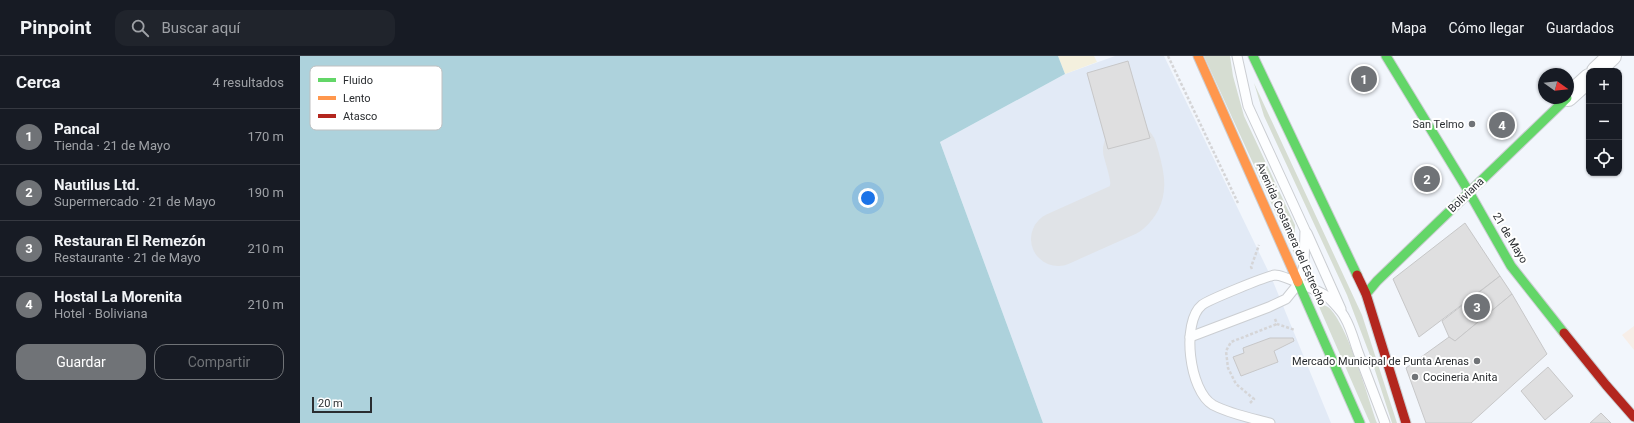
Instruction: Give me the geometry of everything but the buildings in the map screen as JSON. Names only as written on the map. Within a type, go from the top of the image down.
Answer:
[{"type":"main road","name":"Avenida Costanera del Estrecho","points":[[1198,56],[1360,423]]},
{"type":"main road","points":[[1253,56],[1366,294],[1406,423]]},
{"type":"main road","name":"21 de Mayo","points":[[1386,56],[1469,192],[1511,266],[1606,385],[1634,417]]},
{"type":"main road","name":"Boliviana","points":[[1366,294],[1376,281],[1562,104]]},
{"type":"street","points":[[1599,68],[1612,56]]},
{"type":"street","name":"Boliviana","points":[[1574,92],[1586,81]]},
{"type":"lane","points":[[1237,56],[1248,106],[1345,317],[1385,423]]},
{"type":"lane","points":[[1190,337],[1286,299],[1299,283],[1304,265],[1305,230]]},
{"type":"lane","points":[[1270,423],[1240,415],[1211,404],[1202,393],[1194,376],[1190,357],[1190,337],[1193,318],[1202,305],[1257,280],[1276,275],[1311,288],[1327,297],[1345,317]]},
{"type":"path","points":[[1168,56],[1239,203]]},
{"type":"path","points":[[1255,238],[1259,245],[1251,267],[1257,280]]},
{"type":"path","points":[[1269,307],[1277,324]]},
{"type":"path","points":[[1254,399],[1236,384],[1228,368],[1226,351],[1231,342],[1277,324],[1294,329],[1297,333]]},
{"type":"shaded area","points":[[1115,56],[1164,56],[1272,279],[1331,423],[1043,423],[940,142],[1065,74]]},
{"type":"shaded area","points":[[1204,56],[1230,56],[1233,76],[1244,116],[1295,225],[1294,253]]},
{"type":"shaded area","points":[[1254,83],[1362,315],[1397,423],[1392,423],[1371,358],[1347,295],[1264,116]]},
{"type":"shaded area","points":[[1317,302],[1328,307],[1335,315],[1342,328],[1356,361],[1377,423],[1370,423]]},
{"type":"shaded area","points":[[1634,326],[1634,350],[1622,335]]},
{"type":"sand","points":[[1058,56],[1094,56],[1097,62],[1065,74]]},
{"type":"water","points":[[300,56],[1058,56],[1065,74],[940,142],[1043,423],[300,423]]},
{"type":"taxiway","points":[[1058,239],[1125,209],[1131,202],[1135,196],[1137,181],[1135,166],[1130,150]]},
{"type":"traffic: fast","points":[[1253,56],[1357,275]]},
{"type":"traffic: fast","points":[[1386,56],[1469,192],[1511,266],[1564,333]]},
{"type":"traffic: fast","points":[[1366,294],[1377,281],[1561,104]]},
{"type":"traffic: fast","points":[[1298,282],[1360,423]]},
{"type":"traffic: slow","points":[[1198,56],[1298,282]]},
{"type":"traffic: jam","points":[[1357,275],[1366,294],[1406,423]]},
{"type":"traffic: jam","points":[[1564,333],[1634,417]]},
{"type":"place","name":"Pancal","points":[[1364,79]]},
{"type":"place","name":"San Telmo","points":[[1472,124]]},
{"type":"place","name":"Hostal La Morenita","points":[[1502,125]]},
{"type":"place","name":"Nautilus Ltd.","points":[[1427,179]]},
{"type":"place","name":"Restauran El Remezón","points":[[1477,307]]},
{"type":"place","name":"Mercado Municipal de Punta Arenas","points":[[1477,361]]},
{"type":"place","name":"Cocineria Anita","points":[[1415,377]]}]
